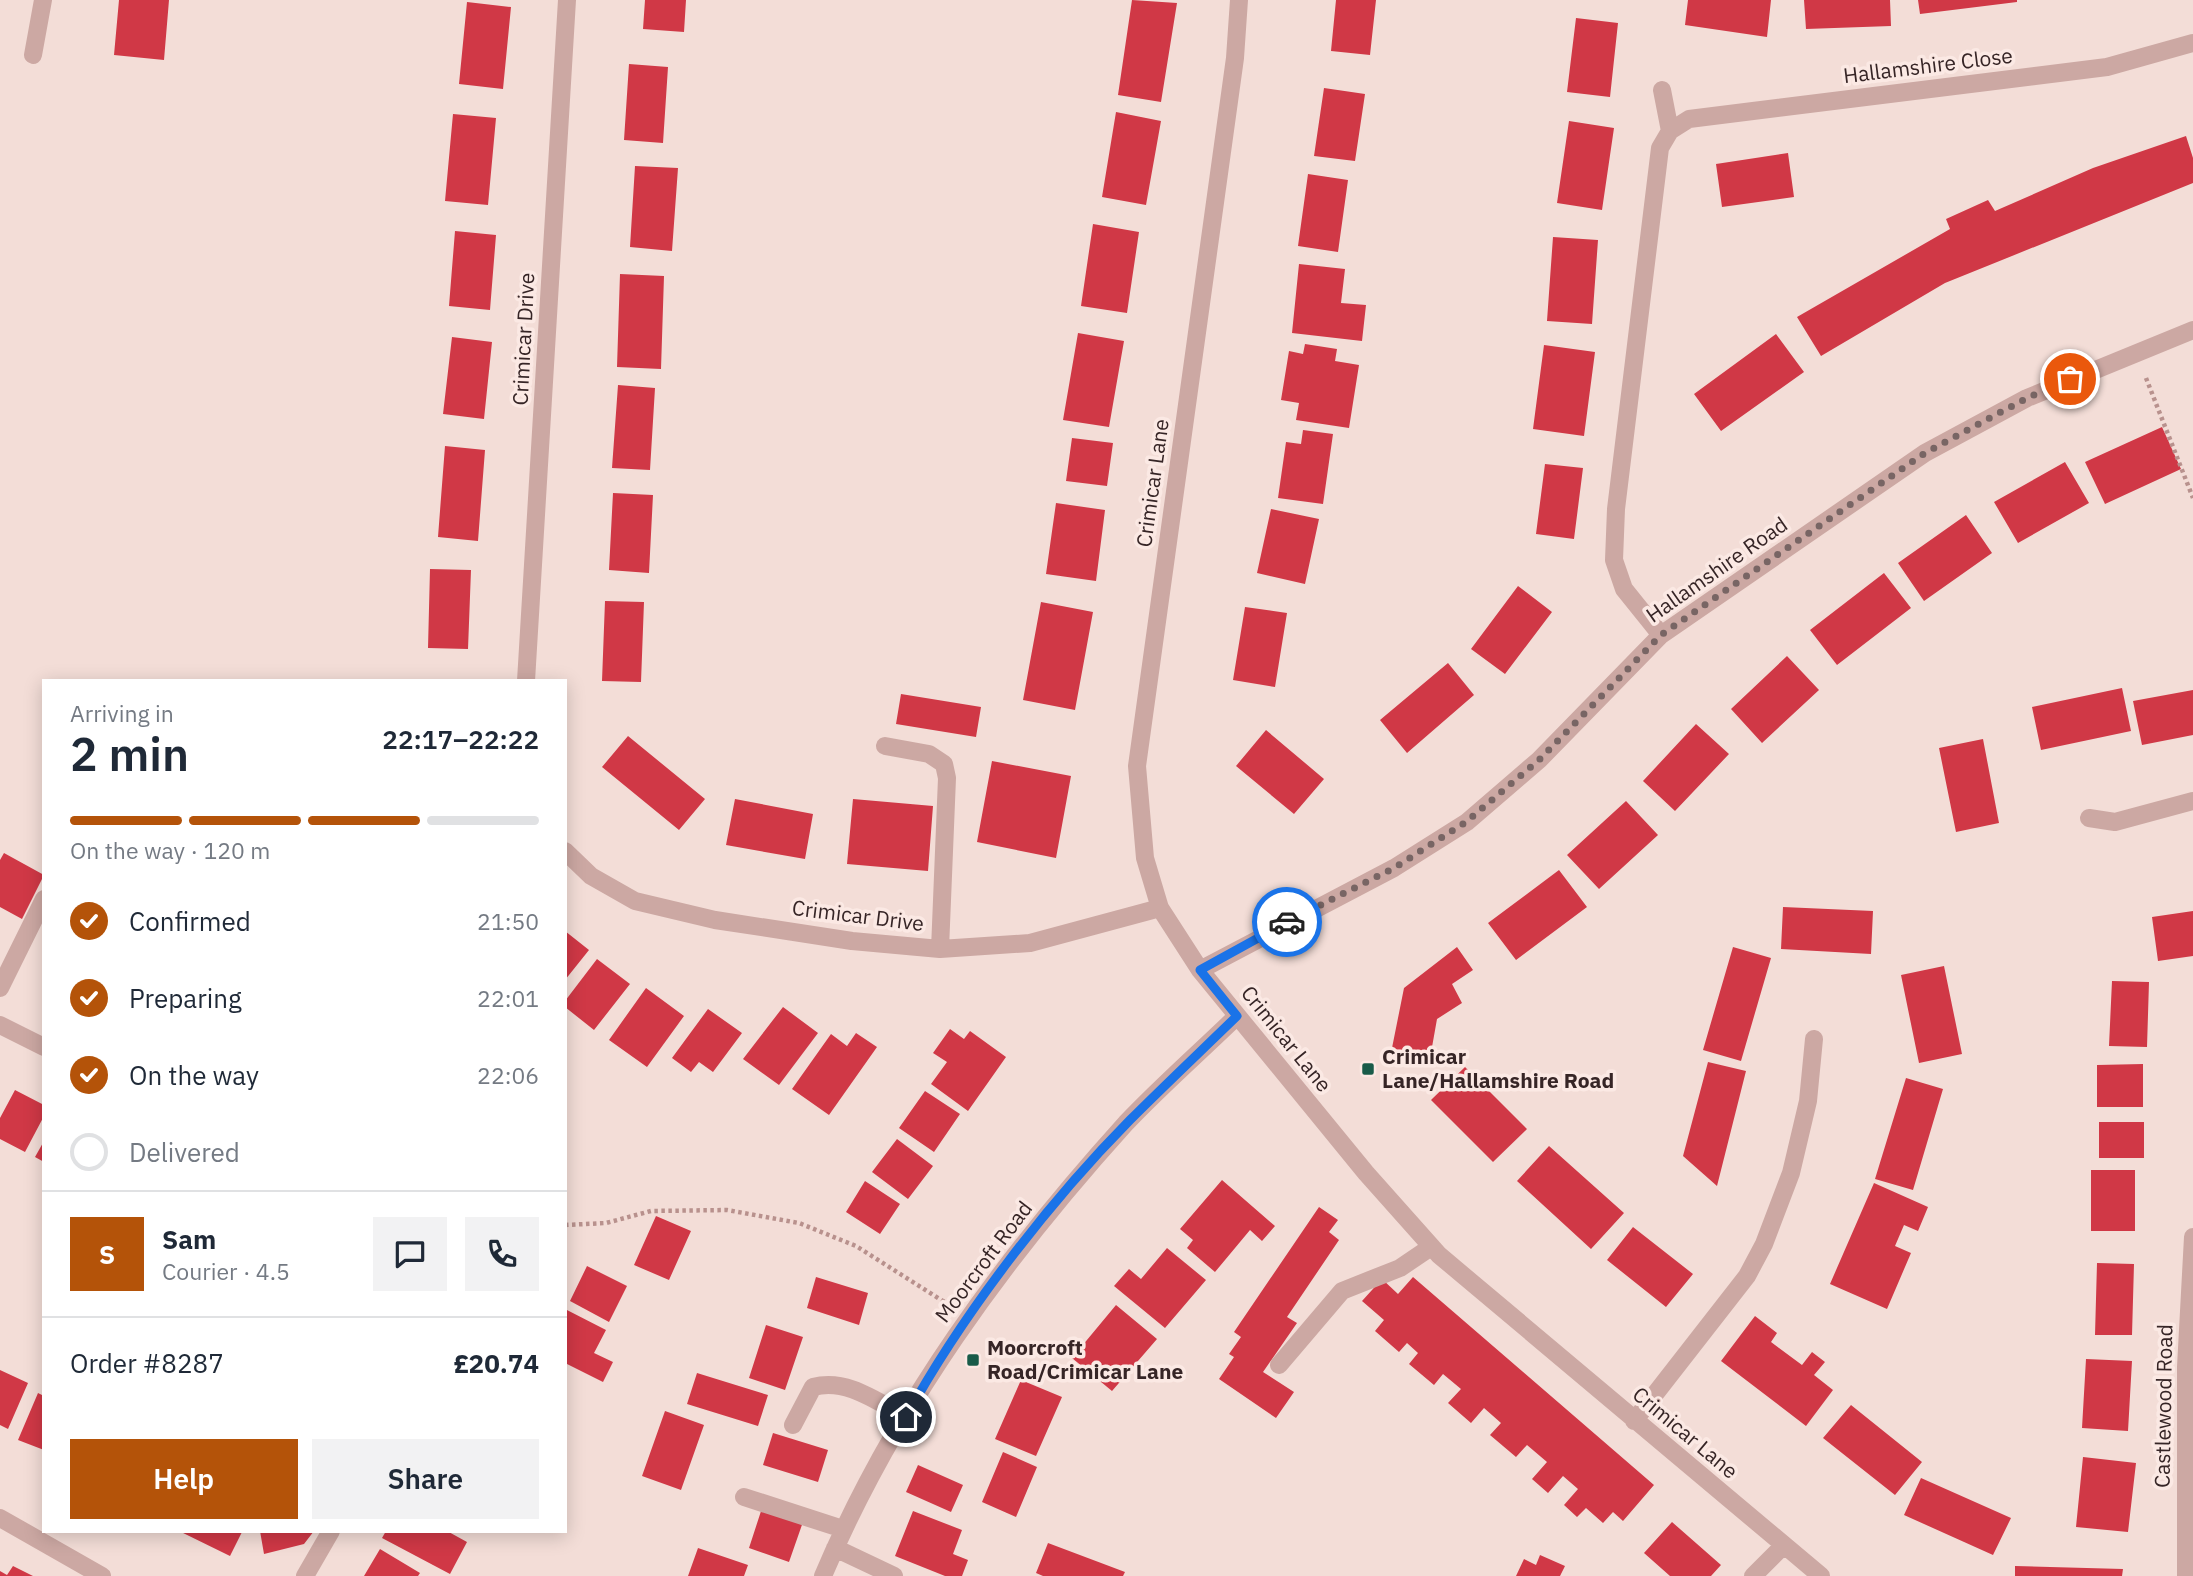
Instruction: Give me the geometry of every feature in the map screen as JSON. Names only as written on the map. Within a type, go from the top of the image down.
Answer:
[{"type":"street","points":[[33,55],[43,0]]},
{"type":"street","name":"Crimicar Drive","points":[[526,679],[567,0]]},
{"type":"street","name":"Crimicar Lane","points":[[1239,0],[1235,58],[1138,766],[1145,858],[1160,908],[1200,970],[1431,1247],[1634,1421],[1821,1576]]},
{"type":"street","name":"Hallamshire Close","points":[[1670,131],[1689,119],[2106,67],[2193,43]]},
{"type":"street","points":[[1661,635],[1624,589],[1614,560],[1616,509],[1660,148],[1670,131],[1662,90]]},
{"type":"street","name":"Hallamshire Road","points":[[1200,970],[1394,868],[1466,822],[1539,760],[1661,635],[1925,453],[2027,398],[2135,351],[2193,330]]},
{"type":"street","points":[[885,746],[929,754],[944,764],[947,778],[940,949]]},
{"type":"street","points":[[2089,818],[2116,822],[2193,801]]},
{"type":"street","name":"Crimicar Drive","points":[[567,853],[592,876],[635,901],[715,920],[852,941],[940,949],[1030,943],[1160,908]]},
{"type":"street","points":[[0,988],[42,904]]},
{"type":"street","name":"Moorcroft Road","points":[[823,1576],[843,1529],[906,1417],[968,1317],[1045,1217],[1128,1122],[1237,1016]]},
{"type":"street","points":[[0,1025],[42,1046]]},
{"type":"street","points":[[1634,1421],[1747,1276],[1764,1244],[1794,1161],[1808,1101],[1814,1039]]},
{"type":"street","name":"Castlewood Road","points":[[2186,1576],[2186,1367],[2193,1237]]},
{"type":"street","points":[[1279,1365],[1342,1291],[1400,1268],[1431,1247]]},
{"type":"street","points":[[793,1425],[813,1388],[829,1383],[851,1387],[906,1417]]},
{"type":"street","points":[[744,1497],[843,1529]]},
{"type":"street","points":[[0,1518],[102,1576]]},
{"type":"street","points":[[305,1576],[330,1533]]},
{"type":"street","points":[[1753,1576],[1783,1546]]},
{"type":"street","points":[[835,1548],[894,1576]]},
{"type":"path","points":[[2135,351],[2193,498]]},
{"type":"path","points":[[567,1225],[606,1223],[650,1211],[727,1210],[799,1223],[856,1246],[968,1317]]},
{"type":"building","points":[[119,0],[169,0],[164,60],[114,55]]},
{"type":"building","points":[[645,0],[686,0],[684,32],[643,29]]},
{"type":"building","points":[[1132,0],[1177,3],[1161,102],[1118,95]]},
{"type":"building","points":[[1336,0],[1376,0],[1370,55],[1331,51]]},
{"type":"building","points":[[1688,0],[1771,0],[1767,37],[1685,25]]},
{"type":"building","points":[[1804,0],[1890,0],[1891,26],[1806,29]]},
{"type":"building","points":[[1918,0],[2017,0],[2017,2],[1920,14]]},
{"type":"building","points":[[467,2],[511,7],[503,89],[459,84]]},
{"type":"building","points":[[1576,18],[1618,23],[1610,97],[1567,92]]},
{"type":"building","points":[[629,64],[668,67],[663,143],[624,140]]},
{"type":"building","points":[[1324,88],[1365,94],[1355,161],[1314,156]]},
{"type":"building","points":[[1116,112],[1161,121],[1146,205],[1102,197]]},
{"type":"building","points":[[453,114],[496,118],[488,205],[445,201]]},
{"type":"building","points":[[1569,121],[1614,128],[1602,210],[1557,203]]},
{"type":"building","points":[[2186,136],[2193,158],[2193,183],[1945,283],[1821,356],[1797,317],[1950,229],[1946,219],[1988,200],[1995,211],[2093,168]]},
{"type":"building","points":[[1788,153],[1794,197],[1722,207],[1716,164]]},
{"type":"building","points":[[635,166],[678,168],[672,251],[630,247]]},
{"type":"building","points":[[1308,174],[1348,180],[1338,252],[1298,246]]},
{"type":"building","points":[[1093,224],[1139,232],[1127,313],[1081,306]]},
{"type":"building","points":[[455,231],[496,235],[490,310],[449,306]]},
{"type":"building","points":[[1553,237],[1598,240],[1592,324],[1547,321]]},
{"type":"building","points":[[1299,264],[1345,269],[1341,303],[1366,305],[1362,341],[1292,333]]},
{"type":"building","points":[[620,274],[664,276],[661,369],[617,367]]},
{"type":"building","points":[[1078,333],[1124,341],[1109,427],[1063,420]]},
{"type":"building","points":[[1776,334],[1804,372],[1721,431],[1694,394]]},
{"type":"building","points":[[452,337],[492,342],[484,419],[443,414]]},
{"type":"building","points":[[1305,344],[1337,349],[1335,361],[1359,365],[1349,428],[1296,420],[1299,403],[1281,400],[1289,351],[1303,354]]},
{"type":"building","points":[[1544,345],[1595,352],[1584,436],[1533,429]]},
{"type":"building","points":[[618,385],[655,388],[650,470],[612,468]]},
{"type":"building","points":[[2162,427],[2181,469],[2105,504],[2085,462]]},
{"type":"building","points":[[1303,430],[1333,434],[1323,504],[1278,498],[1286,442],[1301,444]]},
{"type":"building","points":[[1072,438],[1113,443],[1107,486],[1066,481]]},
{"type":"building","points":[[445,446],[485,450],[478,541],[438,537]]},
{"type":"building","points":[[2065,462],[2089,503],[2018,543],[1994,502]]},
{"type":"building","points":[[1545,464],[1583,468],[1574,539],[1536,534]]},
{"type":"building","points":[[613,493],[653,495],[649,573],[609,570]]},
{"type":"building","points":[[1056,503],[1105,510],[1096,581],[1046,574]]},
{"type":"building","points":[[1271,509],[1319,519],[1305,584],[1257,573]]},
{"type":"building","points":[[1966,515],[1992,553],[1924,601],[1898,563]]},
{"type":"building","points":[[430,569],[471,570],[468,649],[428,648]]},
{"type":"building","points":[[1884,573],[1911,608],[1837,665],[1810,630]]},
{"type":"building","points":[[1518,586],[1552,612],[1505,674],[1471,649]]},
{"type":"building","points":[[605,601],[644,602],[641,682],[602,681]]},
{"type":"building","points":[[1041,602],[1093,612],[1075,710],[1023,700]]},
{"type":"building","points":[[1245,607],[1287,613],[1275,687],[1233,680]]},
{"type":"building","points":[[1787,656],[1819,690],[1762,743],[1731,709]]},
{"type":"building","points":[[1448,663],[1474,695],[1407,753],[1380,720]]},
{"type":"building","points":[[2122,688],[2131,731],[2041,750],[2032,707]]},
{"type":"building","points":[[2193,690],[2193,735],[2142,745],[2133,701]]},
{"type":"building","points":[[901,694],[981,707],[976,737],[896,724]]},
{"type":"building","points":[[1696,724],[1729,754],[1675,811],[1643,781]]},
{"type":"building","points":[[1266,730],[1324,779],[1294,814],[1236,766]]},
{"type":"building","points":[[628,736],[705,799],[679,830],[602,767]]},
{"type":"building","points":[[1983,739],[1999,823],[1956,832],[1939,748]]},
{"type":"building","points":[[992,761],[1071,776],[1056,858],[977,842]]},
{"type":"building","points":[[735,799],[813,814],[805,859],[726,845]]},
{"type":"building","points":[[853,799],[933,806],[928,871],[847,864]]},
{"type":"building","points":[[1626,801],[1658,835],[1599,889],[1567,855]]},
{"type":"building","points":[[4,853],[42,874],[22,919],[0,907],[0,860]]},
{"type":"building","points":[[1559,870],[1587,907],[1516,960],[1488,923]]},
{"type":"building","points":[[1783,907],[1873,911],[1871,954],[1781,949]]},
{"type":"building","points":[[2193,911],[2193,956],[2158,961],[2152,917]]},
{"type":"building","points":[[567,933],[589,950],[567,978]]},
{"type":"building","points":[[1457,947],[1473,970],[1452,984],[1462,1003],[1437,1019],[1429,1064],[1390,1058],[1404,988]]},
{"type":"building","points":[[1733,947],[1771,958],[1741,1061],[1703,1050]]},
{"type":"building","points":[[597,959],[630,984],[594,1030],[567,1009],[567,998]]},
{"type":"building","points":[[1944,966],[1962,1054],[1919,1063],[1901,975]]},
{"type":"building","points":[[2112,981],[2149,982],[2147,1047],[2109,1046]]},
{"type":"building","points":[[646,988],[684,1016],[647,1067],[609,1040]]},
{"type":"building","points":[[783,1007],[818,1033],[779,1085],[743,1059]]},
{"type":"building","points":[[708,1009],[742,1033],[713,1072],[699,1062],[691,1072],[672,1058]]},
{"type":"building","points":[[950,1029],[964,1039],[970,1031],[1006,1057],[968,1111],[931,1084],[947,1062],[933,1053]]},
{"type":"building","points":[[856,1033],[877,1047],[829,1115],[792,1089],[831,1034],[847,1046]]},
{"type":"building","points":[[1708,1062],[1746,1071],[1717,1186],[1683,1156]]},
{"type":"building","points":[[2143,1064],[2143,1107],[2097,1107],[2097,1065]]},
{"type":"building","points":[[1465,1067],[1527,1129],[1493,1162],[1431,1100]]},
{"type":"building","points":[[1906,1078],[1943,1089],[1913,1190],[1875,1179]]},
{"type":"building","points":[[15,1090],[42,1104],[42,1120],[25,1152],[0,1139],[0,1118]]},
{"type":"building","points":[[925,1091],[960,1114],[934,1152],[899,1128]]},
{"type":"building","points":[[2099,1122],[2144,1122],[2144,1158],[2099,1158]]},
{"type":"building","points":[[897,1139],[933,1166],[908,1199],[872,1172]]},
{"type":"building","points":[[42,1145],[42,1161],[35,1157]]},
{"type":"building","points":[[1549,1146],[1624,1213],[1591,1249],[1517,1181]]},
{"type":"building","points":[[2091,1170],[2135,1170],[2135,1231],[2091,1231]]},
{"type":"building","points":[[1222,1180],[1275,1226],[1262,1241],[1250,1230],[1215,1272],[1187,1248],[1193,1240],[1180,1229]]},
{"type":"building","points":[[865,1181],[900,1204],[880,1234],[846,1212]]},
{"type":"building","points":[[1874,1183],[1928,1207],[1918,1231],[1904,1225],[1895,1246],[1911,1253],[1887,1309],[1830,1284]]},
{"type":"building","points":[[1319,1207],[1338,1220],[1329,1232],[1339,1240],[1287,1317],[1297,1323],[1263,1372],[1294,1392],[1276,1418],[1219,1379],[1234,1357],[1229,1354],[1241,1337],[1234,1332]]},
{"type":"building","points":[[656,1216],[691,1231],[669,1280],[634,1265]]},
{"type":"building","points":[[1633,1227],[1693,1274],[1666,1307],[1607,1260]]},
{"type":"building","points":[[1167,1248],[1206,1280],[1165,1328],[1114,1286],[1129,1269],[1141,1279]]},
{"type":"building","points":[[2097,1263],[2134,1264],[2132,1335],[2095,1335]]},
{"type":"building","points":[[587,1266],[627,1286],[609,1322],[570,1301]]},
{"type":"building","points":[[816,1277],[868,1293],[859,1325],[807,1308]]},
{"type":"building","points":[[1413,1277],[1654,1485],[1623,1521],[1613,1512],[1603,1523],[1586,1508],[1577,1517],[1564,1505],[1578,1489],[1563,1476],[1548,1493],[1532,1479],[1547,1462],[1527,1445],[1516,1457],[1490,1435],[1501,1423],[1484,1408],[1471,1423],[1448,1403],[1461,1389],[1443,1374],[1434,1385],[1409,1364],[1418,1353],[1407,1343],[1399,1352],[1375,1331],[1384,1320],[1362,1301],[1382,1279],[1398,1294]]},
{"type":"building","points":[[1116,1305],[1157,1339],[1112,1391],[1072,1358]]},
{"type":"building","points":[[567,1310],[606,1330],[594,1353],[613,1362],[603,1382],[567,1364]]},
{"type":"building","points":[[1755,1316],[1777,1333],[1771,1342],[1802,1365],[1812,1352],[1825,1362],[1814,1375],[1833,1390],[1806,1426],[1721,1361]]},
{"type":"building","points":[[766,1325],[803,1337],[785,1390],[749,1378]]},
{"type":"building","points":[[2086,1359],[2132,1361],[2128,1431],[2082,1428]]},
{"type":"building","points":[[0,1370],[28,1383],[8,1429],[0,1425]]},
{"type":"building","points":[[697,1373],[768,1395],[758,1426],[687,1404]]},
{"type":"building","points":[[1021,1380],[1062,1397],[1036,1456],[995,1439]]},
{"type":"building","points":[[38,1393],[42,1395],[42,1449],[18,1440]]},
{"type":"building","points":[[1851,1405],[1922,1462],[1895,1495],[1823,1438]]},
{"type":"building","points":[[665,1411],[704,1425],[681,1490],[642,1476]]},
{"type":"building","points":[[773,1433],[828,1450],[818,1482],[763,1465]]},
{"type":"building","points":[[1003,1452],[1037,1467],[1016,1517],[982,1502]]},
{"type":"building","points":[[2083,1457],[2136,1463],[2128,1532],[2076,1527]]},
{"type":"building","points":[[918,1465],[963,1485],[951,1512],[906,1492]]},
{"type":"building","points":[[1921,1478],[2011,1518],[1993,1555],[1904,1515]]},
{"type":"building","points":[[763,1505],[804,1519],[789,1562],[749,1548]]},
{"type":"building","points":[[913,1511],[962,1530],[953,1554],[968,1560],[962,1576],[945,1576],[895,1556]]},
{"type":"building","points":[[1672,1522],[1721,1565],[1711,1576],[1670,1576],[1644,1553]]},
{"type":"building","points":[[183,1533],[242,1533],[230,1556]]},
{"type":"building","points":[[260,1533],[312,1533],[304,1544],[264,1554]]},
{"type":"building","points":[[385,1533],[451,1533],[467,1542],[450,1574],[382,1538]]},
{"type":"building","points":[[1048,1543],[1125,1572],[1123,1576],[1043,1576],[1036,1573]]},
{"type":"building","points":[[698,1548],[748,1565],[744,1576],[688,1576]]},
{"type":"building","points":[[380,1549],[420,1573],[418,1576],[364,1576]]},
{"type":"building","points":[[1540,1555],[1565,1566],[1560,1576],[1516,1576],[1524,1559],[1536,1565]]},
{"type":"building","points":[[13,1566],[33,1576],[0,1576],[0,1571],[7,1575]]},
{"type":"building","points":[[2015,1566],[2123,1569],[2122,1576],[2015,1576]]},
{"type":"way so far","points":[[1287,922],[1394,868],[1466,822],[1539,760],[1598,696],[1661,635],[1925,453],[2027,398],[2070,379]]},
{"type":"place","name":"Crimicar Lane/Hallamshire Road","points":[[1368,1069]]},
{"type":"place","name":"Moorcroft Road/Crimicar Lane","points":[[973,1360]]},
{"type":"route","points":[[906,1417],[968,1317],[1045,1217],[1128,1122],[1237,1016],[1200,970],[1287,922]]}]
